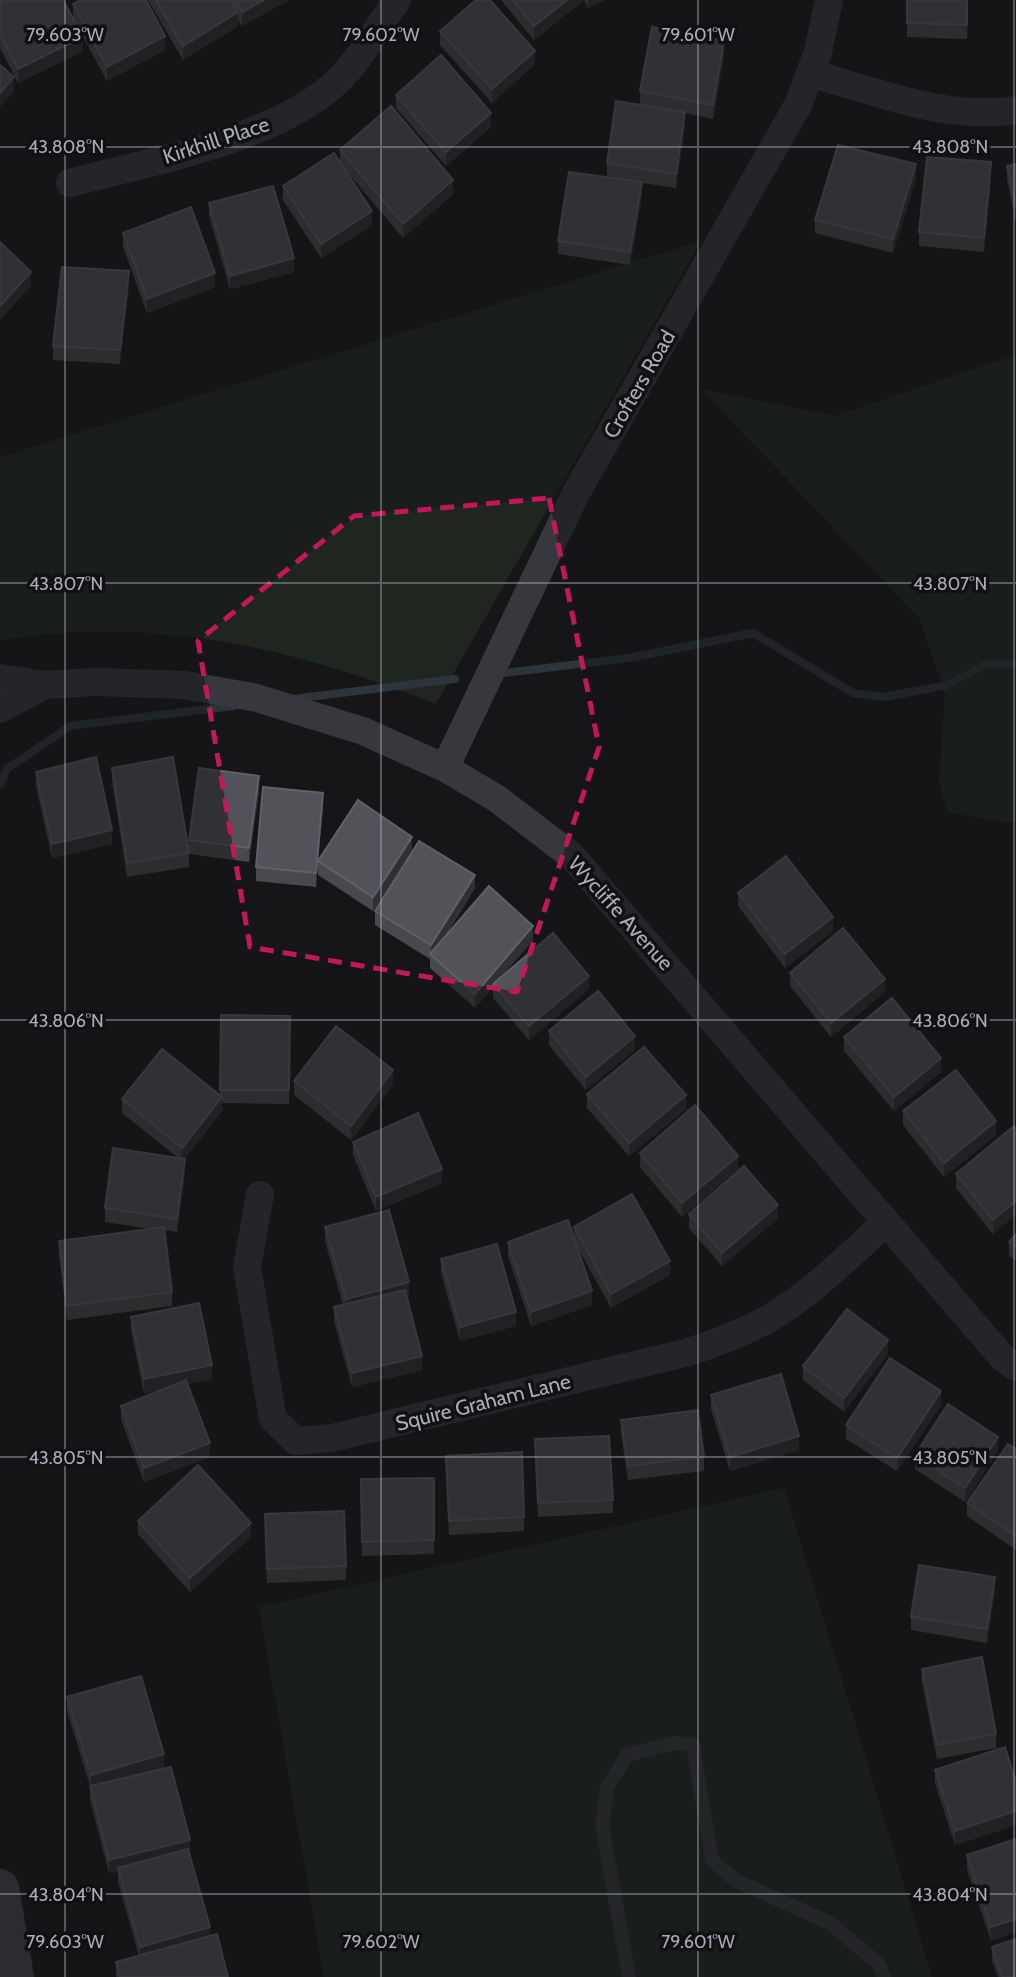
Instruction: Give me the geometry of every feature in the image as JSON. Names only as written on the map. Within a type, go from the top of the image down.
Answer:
[{"type":"street","name":"Kirkhill Place","points":[[70,183],[243,135],[312,102],[347,71],[397,0]]},
{"type":"street","name":"Crofters Road","points":[[445,768],[576,493],[740,210],[812,74],[828,0]]},
{"type":"street","points":[[812,74],[952,111],[983,114],[1016,110]]},
{"type":"street","name":"Wycliffe Avenue","points":[[0,678],[45,685],[141,682],[228,692],[322,716],[445,768],[496,798],[572,856],[1002,1357],[1016,1367]]},
{"type":"street","name":"Wycliffe Avenue","points":[[0,709],[45,685]]},
{"type":"street","name":"Squire Graham Lane","points":[[260,1195],[247,1267],[273,1419],[296,1441],[345,1435],[685,1353],[723,1341],[771,1317],[848,1257],[886,1222]]},
{"type":"street","points":[[0,1888],[15,1977]]},
{"type":"lane","points":[[629,1977],[601,1825],[607,1787],[626,1755],[676,1743],[693,1745],[712,1860],[735,1880],[830,1923],[879,1964],[884,1977]]},
{"type":"highlighted area","points":[[549,498],[599,747],[517,992],[250,947],[198,641],[354,516]]},
{"type":"shaded area","points":[[701,241],[436,704],[328,667],[275,652],[222,642],[115,632],[0,640],[0,457]]},
{"type":"shaded area","points":[[1016,355],[1016,821],[1008,823],[947,812],[939,781],[945,692],[919,618],[701,389],[835,416]]},
{"type":"shaded area","points":[[784,1488],[932,1977],[324,1977],[259,1607]]},
{"type":"building","points":[[0,0],[63,0],[83,37],[18,69],[0,35]]},
{"type":"building","points":[[81,0],[146,0],[165,36],[107,67],[73,4]]},
{"type":"building","points":[[156,0],[231,0],[238,12],[183,46]]},
{"type":"building","points":[[234,0],[264,0],[242,12]]},
{"type":"building","points":[[476,0],[490,0],[535,51],[492,89],[440,31]]},
{"type":"building","points":[[513,0],[567,0],[534,26]]},
{"type":"building","points":[[907,0],[967,0],[967,25],[907,23]]},
{"type":"building","points":[[652,27],[724,41],[713,105],[640,91]]},
{"type":"building","points":[[441,55],[491,113],[446,152],[396,95]]},
{"type":"building","points":[[0,65],[14,77],[0,93]]},
{"type":"building","points":[[616,101],[685,112],[676,174],[607,163]]},
{"type":"building","points":[[391,106],[453,180],[403,224],[340,150]]},
{"type":"building","points":[[838,145],[916,164],[893,239],[815,220]]},
{"type":"building","points":[[334,153],[372,211],[321,244],[283,186]]},
{"type":"building","points":[[927,157],[991,162],[984,238],[919,232]]},
{"type":"building","points":[[1016,164],[1016,208],[1007,166]]},
{"type":"building","points":[[569,172],[642,182],[630,252],[558,241]]},
{"type":"building","points":[[273,186],[294,258],[230,276],[209,203]]},
{"type":"building","points":[[191,207],[215,273],[147,299],[123,233]]},
{"type":"building","points":[[0,242],[31,272],[0,306]]},
{"type":"building","points":[[62,267],[129,271],[120,350],[53,346]]},
{"type":"building","points":[[96,757],[112,830],[52,844],[36,772]]},
{"type":"building","points":[[173,757],[189,853],[127,863],[112,768]]},
{"type":"building","points":[[199,768],[259,776],[249,848],[189,840]]},
{"type":"building","points":[[263,787],[323,793],[316,873],[256,867]]},
{"type":"building","points":[[358,800],[412,837],[373,897],[318,861]]},
{"type":"building","points":[[419,841],[475,875],[431,945],[375,911]]},
{"type":"building","points":[[786,856],[833,917],[785,954],[738,893]]},
{"type":"building","points":[[489,886],[533,926],[475,994],[430,954]]},
{"type":"building","points":[[843,928],[885,979],[831,1023],[790,973]]},
{"type":"building","points":[[553,933],[589,976],[529,1026],[493,984]]},
{"type":"building","points":[[598,991],[635,1036],[586,1077],[549,1031]]},
{"type":"building","points":[[892,998],[941,1058],[894,1097],[844,1037]]},
{"type":"building","points":[[221,1015],[290,1016],[289,1090],[220,1090]]},
{"type":"building","points":[[336,1026],[393,1070],[351,1126],[294,1081]]},
{"type":"building","points":[[644,1047],[686,1095],[629,1143],[587,1094]]},
{"type":"building","points":[[162,1049],[222,1097],[182,1148],[122,1099]]},
{"type":"building","points":[[956,1070],[996,1121],[944,1163],[903,1111]]},
{"type":"building","points":[[695,1105],[738,1156],[682,1203],[640,1153]]},
{"type":"building","points":[[418,1113],[442,1169],[376,1197],[353,1142]]},
{"type":"building","points":[[1014,1126],[1016,1201],[993,1220],[956,1174]]},
{"type":"building","points":[[113,1148],[185,1159],[177,1219],[105,1208]]},
{"type":"building","points":[[744,1166],[778,1205],[722,1253],[689,1214]]},
{"type":"building","points":[[632,1194],[670,1261],[611,1294],[574,1227]]},
{"type":"building","points":[[389,1210],[409,1282],[346,1299],[325,1227]]},
{"type":"building","points":[[568,1220],[592,1291],[531,1312],[508,1242]]},
{"type":"building","points":[[164,1227],[172,1292],[67,1306],[59,1241]]},
{"type":"building","points":[[1016,1234],[1016,1248],[1009,1242]]},
{"type":"building","points":[[497,1244],[516,1312],[460,1327],[441,1259]]},
{"type":"building","points":[[405,1290],[422,1356],[352,1373],[334,1307]]},
{"type":"building","points":[[199,1303],[212,1365],[144,1379],[131,1317]]},
{"type":"building","points":[[847,1309],[888,1340],[844,1398],[803,1366]]},
{"type":"building","points":[[890,1358],[941,1391],[897,1458],[846,1425]]},
{"type":"building","points":[[781,1374],[799,1436],[730,1457],[711,1395]]},
{"type":"building","points":[[186,1380],[210,1443],[144,1468],[121,1406]]},
{"type":"building","points":[[948,1404],[998,1437],[965,1488],[915,1455]]},
{"type":"building","points":[[698,1410],[704,1457],[628,1466],[621,1420]]},
{"type":"building","points":[[609,1436],[613,1500],[538,1503],[535,1439]]},
{"type":"building","points":[[1008,1444],[1016,1449],[1016,1536],[967,1503]]},
{"type":"building","points":[[522,1452],[524,1517],[449,1521],[446,1456]]},
{"type":"building","points":[[198,1465],[251,1523],[190,1578],[138,1521]]},
{"type":"building","points":[[434,1478],[434,1540],[362,1542],[361,1479]]},
{"type":"building","points":[[344,1511],[346,1566],[267,1569],[265,1514]]},
{"type":"building","points":[[919,1565],[995,1577],[987,1629],[911,1617]]},
{"type":"building","points":[[982,1657],[996,1734],[937,1745],[922,1669]]},
{"type":"building","points":[[141,1676],[164,1754],[91,1775],[67,1697]]},
{"type":"building","points":[[1005,1747],[1016,1782],[1016,1811],[955,1831],[935,1770]]},
{"type":"building","points":[[171,1767],[190,1840],[109,1860],[90,1786]]},
{"type":"building","points":[[1016,1839],[1016,1919],[991,1927],[967,1855]]},
{"type":"building","points":[[188,1849],[210,1927],[140,1947],[118,1868]]},
{"type":"building","points":[[217,1934],[228,1977],[120,1977],[116,1962]]},
{"type":"building","points":[[1016,1939],[1016,1977],[1002,1977],[992,1947]]},
{"type":"waterway","points":[[504,673],[629,658],[753,633],[853,693],[884,697],[947,685],[988,663],[1016,664]]},
{"type":"waterway","points":[[292,699],[455,679]]},
{"type":"waterway","points":[[0,785],[7,769],[70,726],[233,706]]}]
